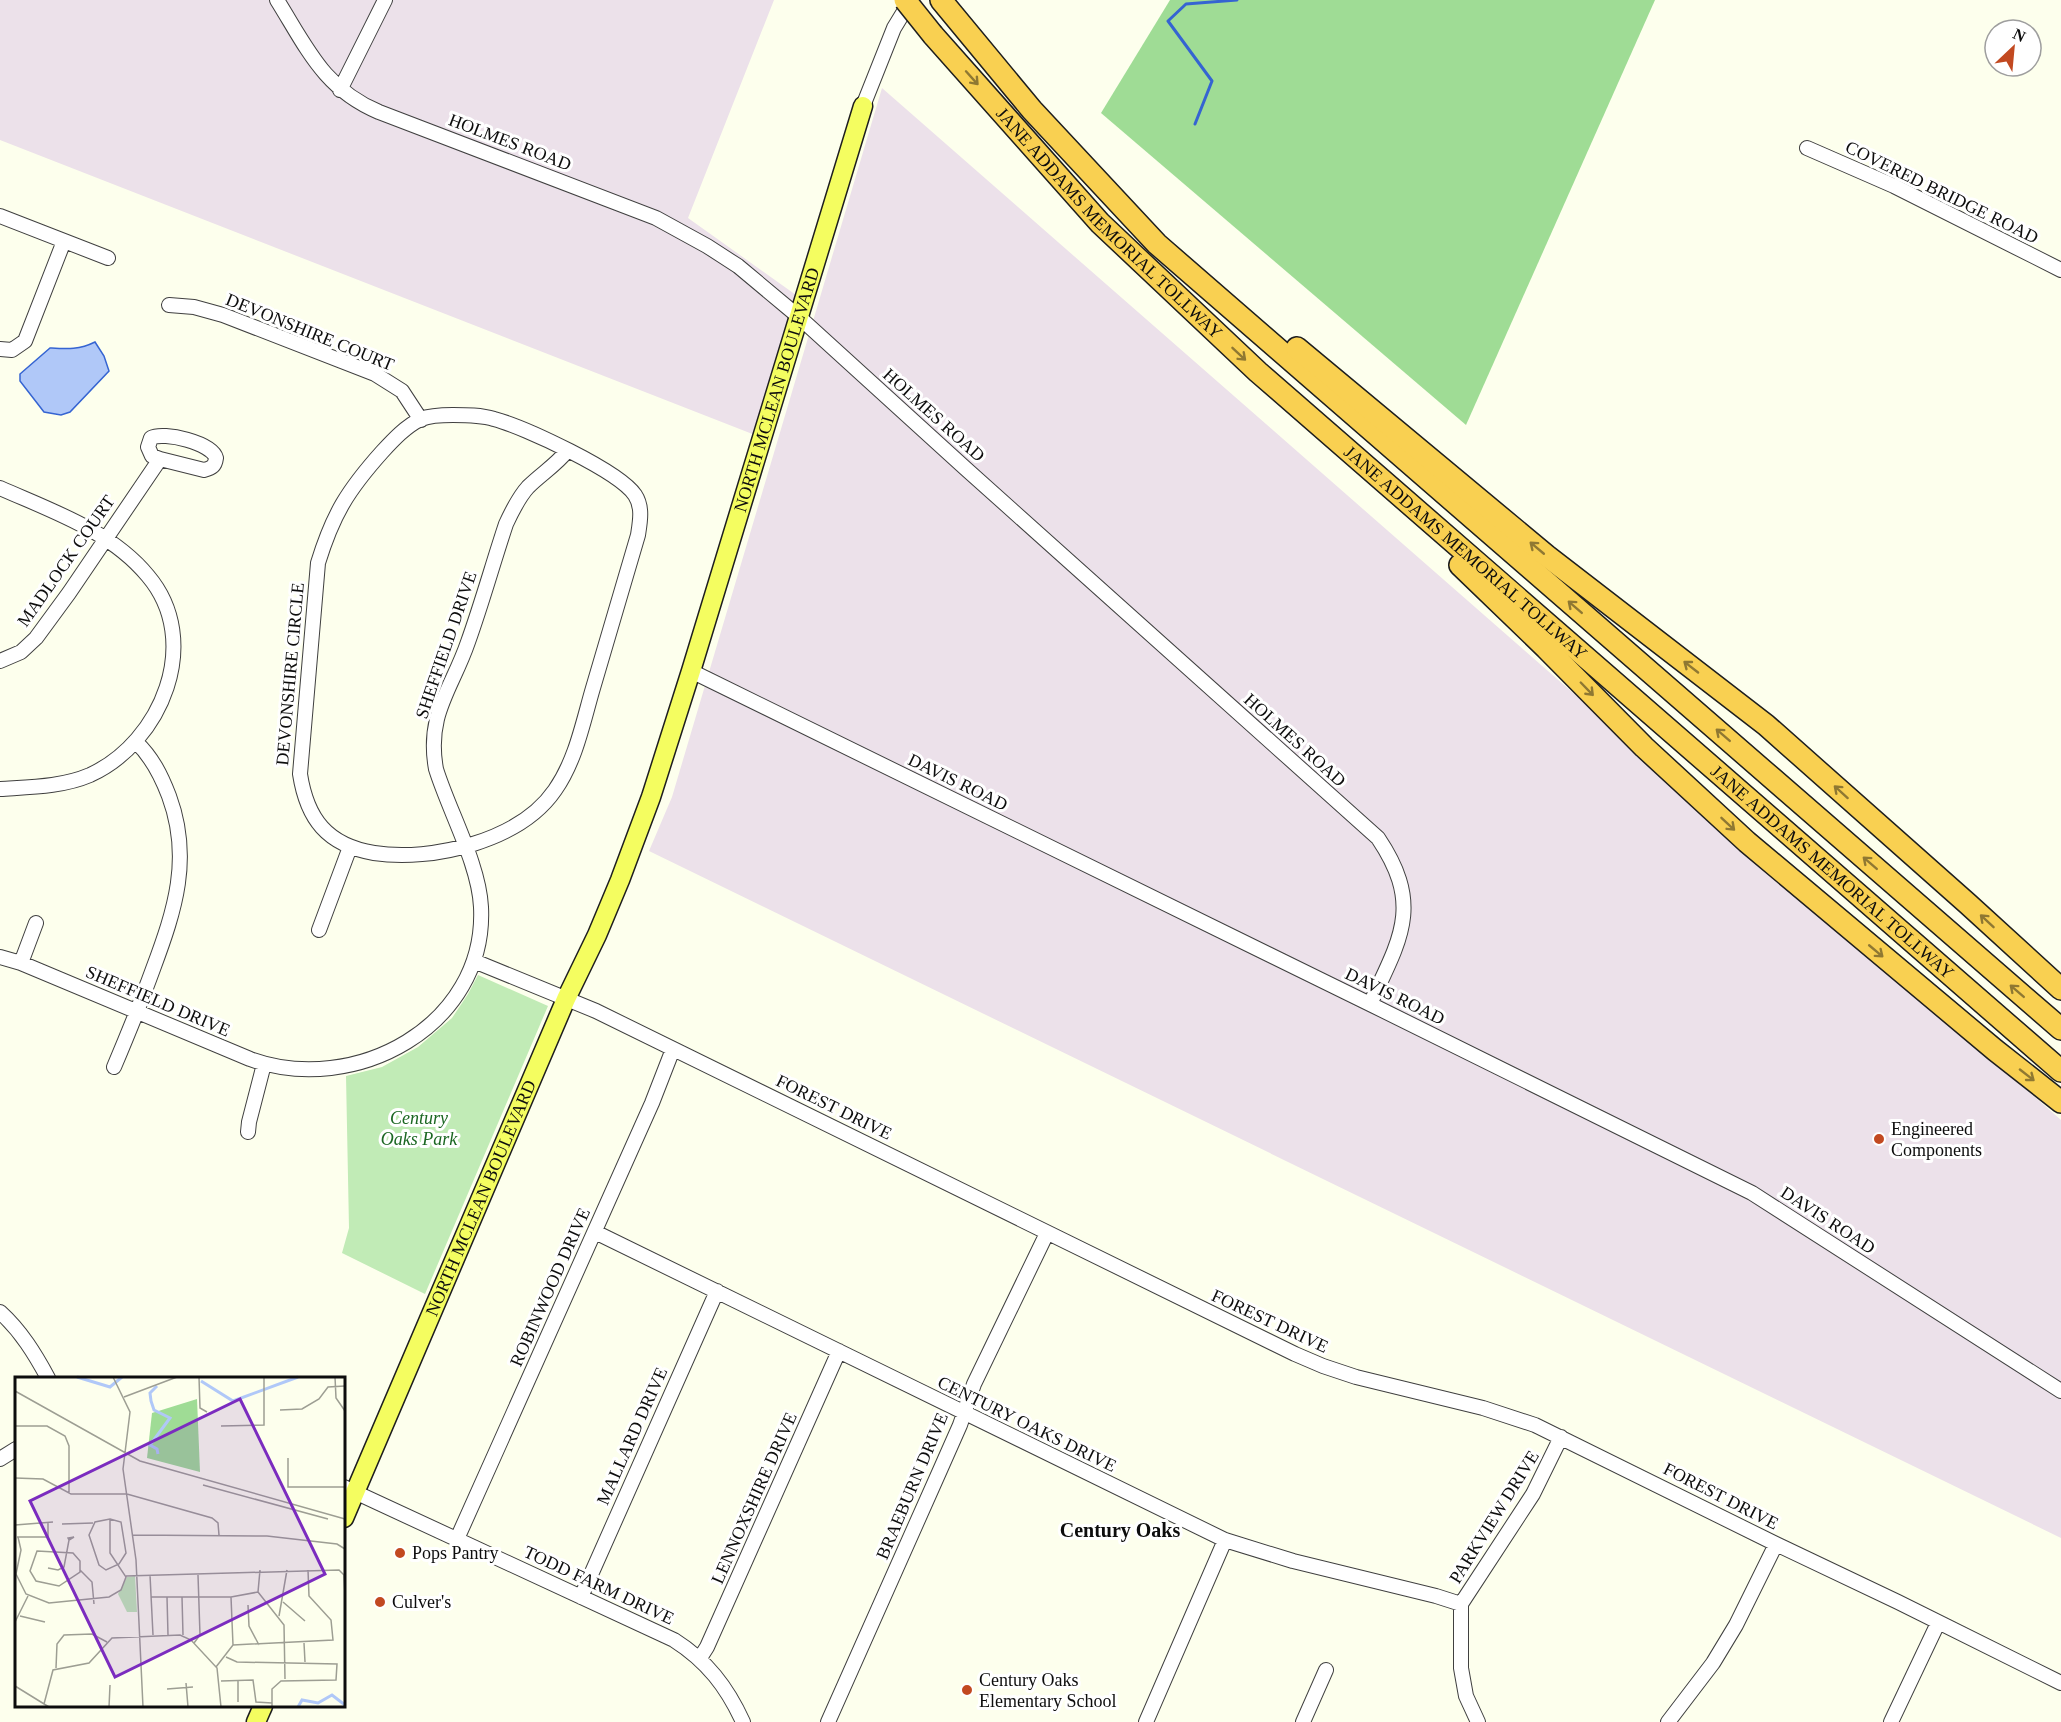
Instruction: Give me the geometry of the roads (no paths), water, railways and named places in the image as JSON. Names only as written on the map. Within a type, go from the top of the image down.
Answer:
[{"type":"highway","name":"JANE ADDAMS MEMORIAL TOLLWAY","points":[[905,0],[933,35],[1100,222],[1258,372],[2061,1071]]},
{"type":"highway","name":"JANE ADDAMS MEMORIAL TOLLWAY","points":[[945,5],[1032,110],[1157,243],[2061,1029]]},
{"type":"highway","points":[[1184,267],[1311,358],[1547,556],[1766,725],[2061,989]]},
{"type":"highway","points":[[1258,372],[1546,648],[1644,747],[1747,842],[1995,1050],[2061,1101]]},
{"type":"main road","name":"NORTH MCLEAN BOULEVARD","points":[[345,1512],[349,1489],[566,999],[597,935],[651,797],[864,106]]},
{"type":"main road","points":[[256,1722],[263,1707]]},
{"type":"street","name":"HOLMES ROAD","points":[[277,0],[315,61],[340,90],[364,106],[656,219],[707,246],[738,266],[799,317],[1378,838],[1397,870],[1405,903],[1397,946],[1370,1004]]},
{"type":"street","points":[[340,90],[385,0]]},
{"type":"street","points":[[864,106],[894,28],[910,0]]},
{"type":"street","name":"COVERED BRIDGE ROAD","points":[[1807,148],[1894,186],[2061,270]]},
{"type":"street","points":[[0,216],[108,258]]},
{"type":"street","points":[[0,349],[12,350],[25,341],[64,241]]},
{"type":"street","name":"DEVONSHIRE COURT","points":[[169,306],[194,307],[223,315],[375,374],[402,391],[421,420]]},
{"type":"street","name":"DEVONSHIRE CIRCLE","points":[[453,415],[491,418],[524,428],[567,451],[623,482],[635,495],[641,516],[638,535],[578,742],[562,779],[543,804],[521,823],[465,846],[427,855],[379,853],[350,847],[331,836],[315,819],[306,804],[300,774],[317,570],[329,531],[346,496],[391,443],[406,429],[421,420],[453,415]]},
{"type":"street","name":"SHEFFIELD DRIVE","points":[[0,957],[21,963],[264,1064],[295,1069],[333,1068],[368,1061],[420,1034],[440,1016],[462,985],[474,961],[480,930],[481,908],[477,881],[436,769],[434,742],[437,717],[444,694],[466,650],[506,524],[528,487],[558,462],[567,451]]},
{"type":"street","name":"MADLOCK COURT","points":[[0,661],[21,651],[36,638],[156,465]]},
{"type":"street","points":[[0,488],[95,531],[141,568],[167,606],[172,629],[172,656],[168,682],[157,710],[136,741],[116,759],[84,777],[51,785],[0,789]]},
{"type":"street","name":"DAVIS ROAD","points":[[691,671],[1752,1193],[2061,1391]]},
{"type":"street","points":[[114,1067],[137,1012],[174,909],[179,882],[180,855],[177,826],[166,788],[153,761],[136,741]]},
{"type":"street","points":[[319,930],[350,847]]},
{"type":"street","points":[[21,963],[36,923]]},
{"type":"street","name":"FOREST DRIVE","points":[[474,961],[596,1011],[1323,1366],[1382,1384],[1511,1416],[1561,1437],[2061,1683]]},
{"type":"street","name":"ROBINWOOD DRIVE","points":[[457,1539],[652,1103],[673,1049]]},
{"type":"street","points":[[248,1132],[264,1064]]},
{"type":"street","name":"CENTURY OAKS DRIVE","points":[[595,1232],[1225,1540],[1293,1561],[1461,1604]]},
{"type":"street","name":"BRAEBURN DRIVE","points":[[828,1722],[941,1468],[974,1384],[1047,1233]]},
{"type":"street","name":"MALLARD DRIVE","points":[[581,1597],[717,1291]]},
{"type":"street","points":[[0,1312],[26,1341],[47,1377]]},
{"type":"street","name":"LENNOXSHIRE DRIVE","points":[[700,1658],[707,1647],[839,1351]]},
{"type":"street","name":"PARKVIEW DRIVE","points":[[1478,1722],[1466,1696],[1461,1668],[1461,1604],[1533,1494],[1561,1437]]},
{"type":"street","points":[[0,1459],[15,1450]]},
{"type":"street","name":"TODD FARM DRIVE","points":[[349,1489],[674,1640],[700,1658],[725,1687],[743,1722]]},
{"type":"street","points":[[1146,1722],[1225,1540]]},
{"type":"street","points":[[1668,1722],[1713,1663],[1736,1625],[1776,1544]]},
{"type":"street","points":[[1891,1722],[1938,1623]]},
{"type":"street","points":[[1303,1722],[1326,1670]]},
{"type":"water","points":[[95,342],[104,356],[109,371],[70,412],[61,415],[44,412],[20,381],[20,374],[50,348],[78,348]]},
{"type":"waterway","points":[[1195,124],[1212,81],[1168,21],[1186,4],[1237,0]]},
{"type":"place","name":"Engineered Components","points":[[1879,1139]]},
{"type":"place","name":"Pops Pantry","points":[[400,1553]]},
{"type":"place","name":"Culver's","points":[[380,1602]]},
{"type":"place","name":"Century Oaks Elementary School","points":[[967,1690]]},
{"type":"district","name":"Century Oaks","points":[[1120,1530]]},
{"type":"park label","name":"Century Oaks Park","points":[[419,1128]]}]
